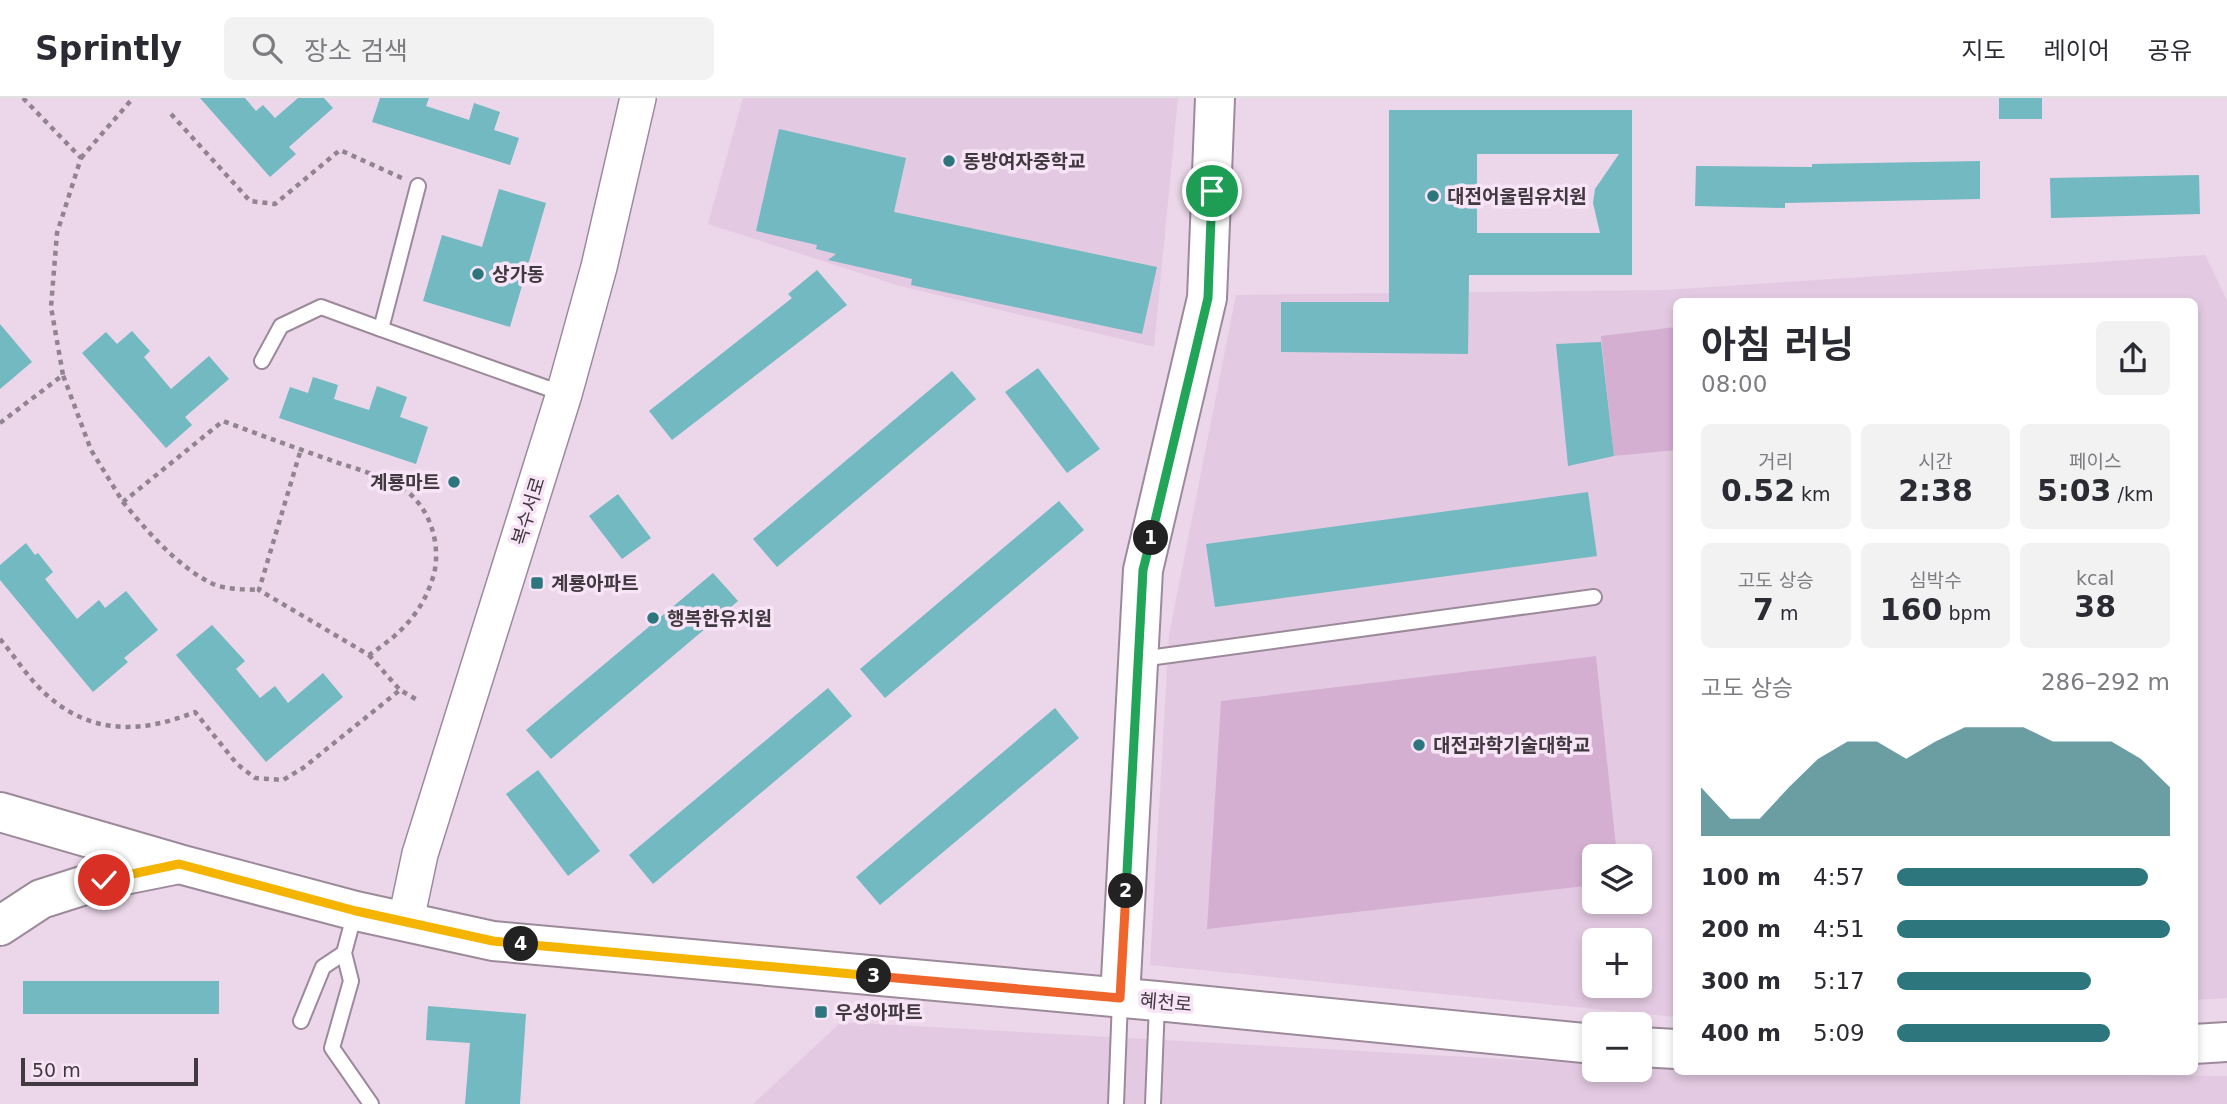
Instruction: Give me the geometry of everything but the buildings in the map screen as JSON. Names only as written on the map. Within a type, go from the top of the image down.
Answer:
[{"type":"main road","points":[[1120,998],[1143,570],[1208,298],[1215,98]]},
{"type":"main road","name":"혜천로","points":[[0,812],[179,864],[356,911],[493,941],[1582,1043]]},
{"type":"main road","points":[[0,926],[41,899],[104,880],[179,864]]},
{"type":"main road","points":[[2198,1044],[2227,1042]]},
{"type":"main road","points":[[1652,1048],[1673,1049]]},
{"type":"street","name":"복수서로","points":[[405,920],[419,854],[564,394],[599,267],[638,98]]},
{"type":"lane","points":[[381,329],[418,186]]},
{"type":"lane","points":[[262,361],[281,326],[321,307],[564,394]]},
{"type":"lane","points":[[1139,659],[1594,597]]},
{"type":"lane","points":[[356,911],[344,953],[351,981],[332,1048],[371,1104]]},
{"type":"lane","points":[[301,1021],[323,967],[344,953]]},
{"type":"lane","points":[[1116,1104],[1120,998]]},
{"type":"lane","points":[[1153,1104],[1157,1001]]},
{"type":"path","points":[[23,98],[81,158]]},
{"type":"path","points":[[133,98],[81,158],[57,233],[51,307],[63,375],[91,450],[123,502],[147,531],[188,567],[212,583],[232,589],[259,590],[369,655],[400,690],[419,701]]},
{"type":"path","points":[[171,114],[250,201],[275,204],[340,150],[418,186]]},
{"type":"path","points":[[0,423],[63,375]]},
{"type":"path","points":[[123,502],[223,421],[389,481],[415,498],[433,528],[437,562],[427,597],[407,625],[369,655]]},
{"type":"path","points":[[259,590],[301,449]]},
{"type":"path","points":[[0,639],[47,695],[76,718],[120,728],[167,723],[195,712],[237,764],[255,778],[283,780],[303,768],[400,690]]},
{"type":"shaded area","name":"동방여자중학교","points":[[743,98],[1178,98],[1154,347],[900,286],[708,224]]},
{"type":"shaded area","name":"대전과학기술대학교","points":[[2205,255],[2227,300],[2227,998],[2198,1000],[2198,298],[1673,298],[1673,1017],[1652,1015],[1652,1012],[1625,1012],[1150,965],[1169,635],[1236,295],[1664,290]]},
{"type":"shaded area","points":[[1673,327],[1673,450],[1614,456],[1601,336]]},
{"type":"shaded area","points":[[1596,656],[1616,844],[1582,844],[1582,886],[1207,929],[1221,701]]},
{"type":"shaded area","points":[[841,1022],[1582,1063],[1582,1082],[1652,1082],[1652,1068],[1673,1069],[1673,1075],[2227,1076],[2227,1104],[753,1104]]},
{"type":"place","name":"동방여자중학교","points":[[949,161]]},
{"type":"place","name":"대전어울림유치원","points":[[1433,196]]},
{"type":"place","name":"상가동","points":[[478,274]]},
{"type":"place","name":"계룡마트","points":[[454,482]]},
{"type":"place","name":"계룡아파트","points":[[537,583]]},
{"type":"place","name":"행복한유치원","points":[[653,618]]},
{"type":"place","name":"대전과학기술대학교","points":[[1419,745]]},
{"type":"place","name":"우성아파트","points":[[821,1012]]},
{"type":"route","points":[[104,880],[179,864],[356,911],[493,941],[1120,998],[1143,570],[1208,298],[1212,191]]}]
